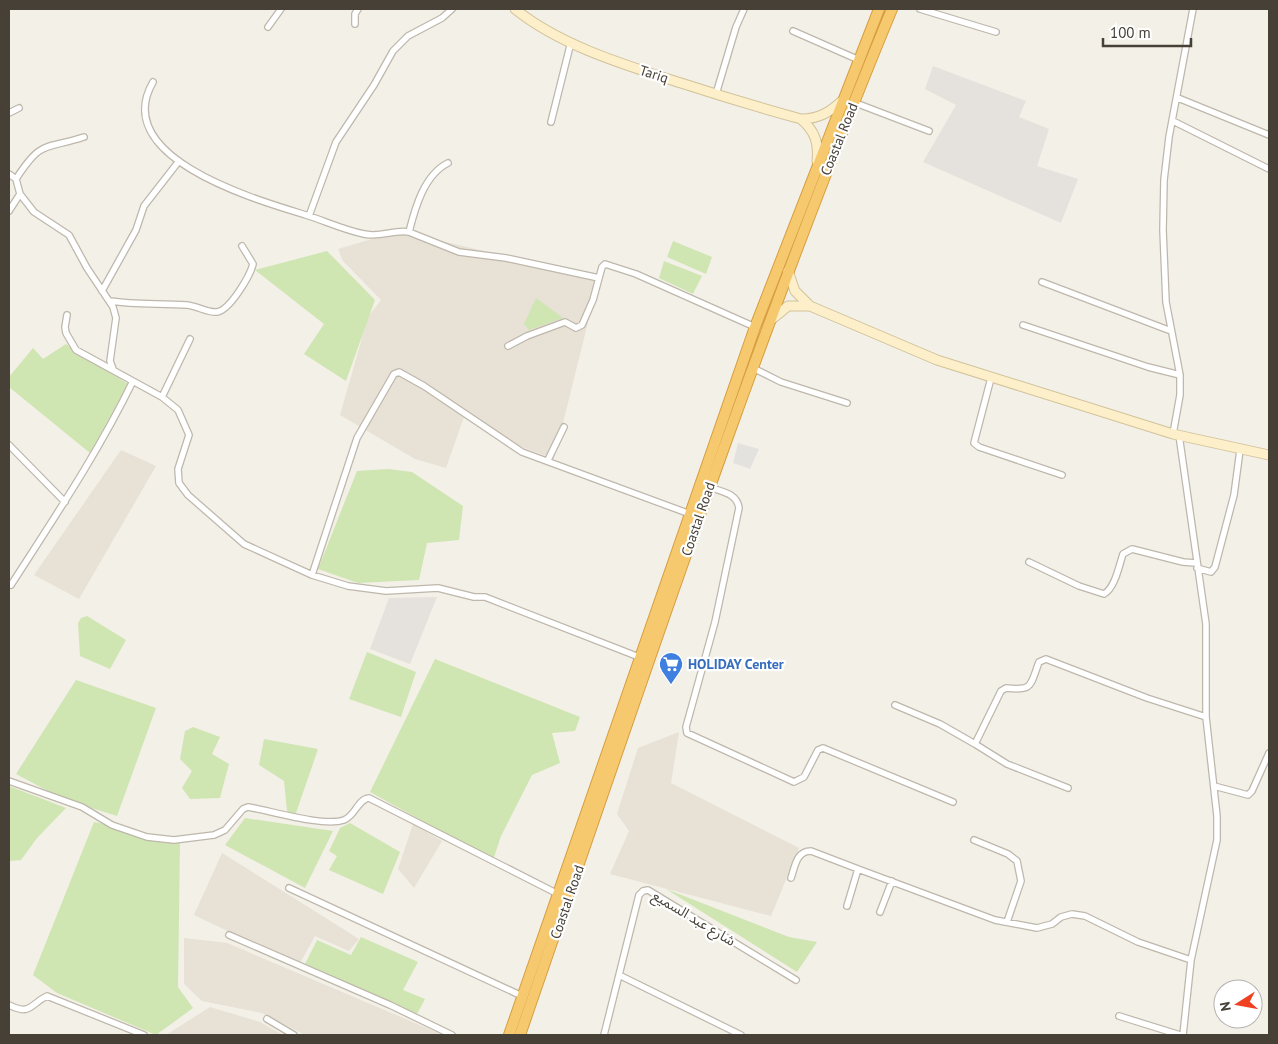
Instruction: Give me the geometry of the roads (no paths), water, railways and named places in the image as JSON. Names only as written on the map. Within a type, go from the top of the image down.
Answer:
[{"type":"highway","name":"Coastal Road","points":[[509,1035],[639,656],[755,327],[878,9]]},
{"type":"highway","name":"Coastal Road","points":[[520,1035],[709,487],[788,270],[853,102],[892,9]]},
{"type":"street","points":[[268,26],[281,9]]},
{"type":"street","points":[[355,24],[355,14],[358,9]]},
{"type":"street","points":[[309,216],[336,142],[374,86],[393,51],[408,36],[442,18],[452,9]]},
{"type":"street","name":"Tariq","points":[[515,9],[571,42],[637,69],[801,119]]},
{"type":"street","points":[[716,94],[736,27],[744,9]]},
{"type":"street","points":[[920,9],[996,32]]},
{"type":"street","points":[[1119,1016],[1181,1035],[1191,960],[1217,840],[1214,786],[1206,717],[1206,624],[1176,434],[1180,375],[1166,302],[1163,209],[1165,162],[1193,9]]},
{"type":"street","points":[[793,31],[859,60]]},
{"type":"street","points":[[552,122],[571,42]]},
{"type":"street","points":[[153,82],[146,93],[145,103],[148,122],[155,138],[179,161],[202,176],[231,190],[364,235],[377,236],[402,231],[409,232],[459,252],[506,258],[599,278]]},
{"type":"street","points":[[1178,98],[1269,134]]},
{"type":"street","points":[[801,119],[824,115],[843,100]]},
{"type":"street","points":[[853,102],[929,131]]},
{"type":"street","points":[[9,113],[19,108]]},
{"type":"street","points":[[801,119],[812,129],[817,142],[817,164]]},
{"type":"street","points":[[1173,121],[1269,169]]},
{"type":"street","points":[[16,179],[33,154],[40,148],[84,137]]},
{"type":"street","points":[[102,291],[136,230],[149,198],[179,161]]},
{"type":"street","points":[[409,232],[416,206],[426,186],[438,170],[448,163]]},
{"type":"street","points":[[9,174],[16,179],[20,194],[40,216],[68,235],[110,301],[116,318],[110,352],[113,369]]},
{"type":"street","points":[[9,211],[20,194]]},
{"type":"street","points":[[110,301],[146,305],[186,305],[212,311],[222,310],[228,305],[251,272],[253,264],[242,246]]},
{"type":"street","points":[[508,346],[527,336],[565,322],[579,328],[588,314],[604,265],[636,274],[755,327]]},
{"type":"street","points":[[788,270],[795,291],[810,306]]},
{"type":"street","points":[[1042,282],[1171,331]]},
{"type":"street","points":[[770,322],[788,306],[797,304],[810,306],[937,360],[991,378],[1176,434],[1240,450],[1269,455]]},
{"type":"street","points":[[67,315],[65,327],[72,347],[94,362],[113,369],[162,397],[178,410],[188,429],[189,435],[178,476],[179,483],[188,495],[244,544],[312,575],[348,586],[386,591],[438,588],[474,597],[485,597],[639,656]]},
{"type":"street","points":[[1022,325],[1148,367],[1180,375]]},
{"type":"street","points":[[162,397],[190,339]]},
{"type":"street","points":[[753,368],[781,382],[848,404]]},
{"type":"street","points":[[312,575],[357,438],[396,372],[424,386],[522,452],[690,514]]},
{"type":"street","points":[[991,378],[974,443],[979,447],[1062,475]]},
{"type":"street","points":[[11,584],[65,502],[112,424],[133,381]]},
{"type":"street","points":[[548,460],[564,427]]},
{"type":"street","points":[[9,445],[65,502]]},
{"type":"street","points":[[1029,562],[1080,586],[1104,594],[1107,593],[1115,579],[1123,554],[1132,549],[1183,562],[1211,572],[1215,567],[1236,488],[1240,450]]},
{"type":"street","points":[[709,487],[734,496],[738,501],[739,508],[716,622],[686,727],[687,734],[794,782],[804,777],[818,750],[823,748],[953,802]]},
{"type":"street","points":[[975,744],[1001,691],[1006,688],[1022,691],[1027,688],[1039,662],[1046,659],[1147,698],[1206,717]]},
{"type":"street","points":[[895,705],[940,724],[1007,764],[1068,788]]},
{"type":"street","points":[[1214,786],[1248,795],[1252,791],[1269,754]]},
{"type":"street","points":[[9,781],[82,807],[112,825],[147,837],[174,840],[214,835],[225,830],[243,809],[248,807],[330,822],[350,817],[362,800],[369,798],[558,894]]},
{"type":"street","points":[[974,840],[1008,854],[1017,861],[1021,881],[1007,922]]},
{"type":"street","points":[[791,878],[799,856],[805,851],[811,850],[983,916],[1037,928],[1052,924],[1061,917],[1072,914],[1085,916],[1138,942],[1191,960]]},
{"type":"street","points":[[847,906],[858,869]]},
{"type":"street","points":[[880,912],[892,881]]},
{"type":"street","points":[[289,888],[522,996]]},
{"type":"street","name":"شارع عبد السميع","points":[[604,1034],[639,895],[643,891],[648,890],[796,980]]},
{"type":"street","points":[[229,935],[382,1001],[452,1035]]},
{"type":"street","points":[[619,976],[741,1035]]},
{"type":"street","points":[[9,1005],[19,1010],[28,1010],[47,996],[144,1035]]},
{"type":"street","points":[[267,1019],[294,1035]]},
{"type":"street","points":[[604,1034],[612,1035]]},
{"type":"place","name":"HOLIDAY Center","points":[[671,685]]}]
